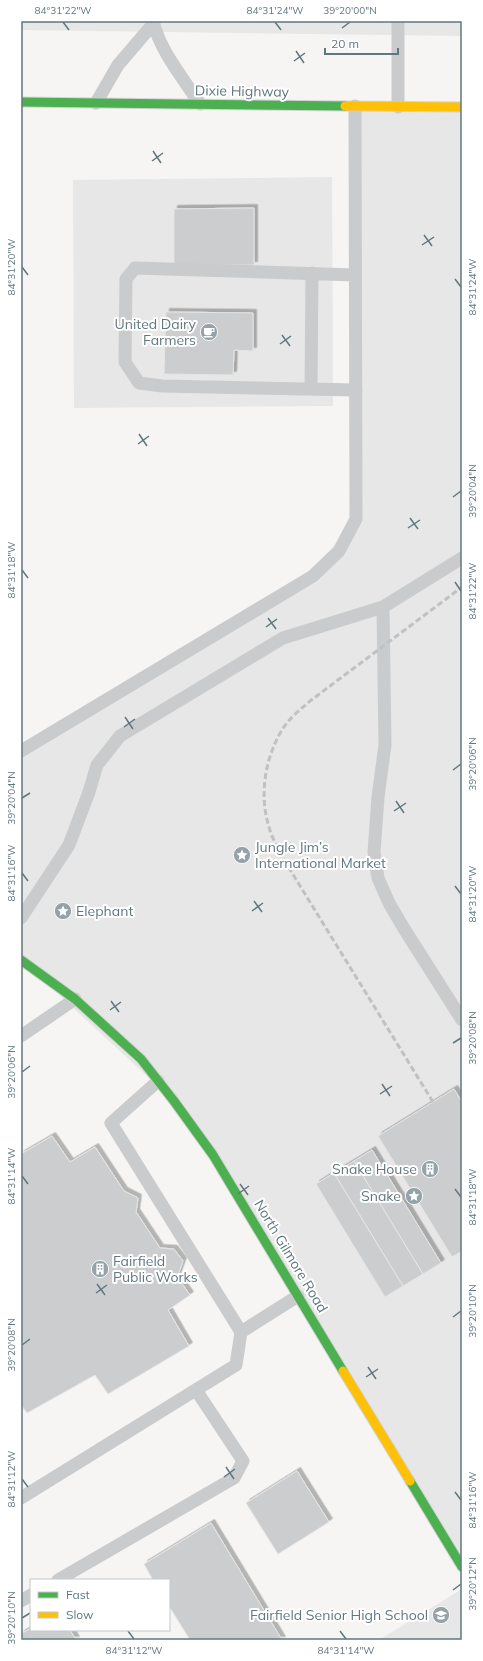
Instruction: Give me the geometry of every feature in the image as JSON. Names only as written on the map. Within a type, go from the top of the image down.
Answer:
[{"type":"street","name":"Dixie Highway","points":[[21,102],[462,107]]},
{"type":"street","name":"North Gilmore Road","points":[[21,960],[75,998],[141,1059],[213,1155],[460,1562]]},
{"type":"lane","points":[[398,21],[398,106]]},
{"type":"lane","points":[[96,103],[118,65],[153,22]]},
{"type":"lane","points":[[153,22],[159,38],[170,58],[200,104]]},
{"type":"lane","points":[[21,751],[313,576],[339,551],[356,520],[355,106]]},
{"type":"lane","points":[[355,274],[135,268],[126,279],[125,362],[139,383],[162,386],[356,390]]},
{"type":"lane","points":[[311,390],[312,274]]},
{"type":"lane","points":[[21,918],[69,845],[90,792],[96,765],[120,736],[283,638],[383,608],[462,558]]},
{"type":"lane","points":[[383,608],[385,745],[378,797],[374,852],[378,878],[392,909],[462,1020]]},
{"type":"lane","points":[[21,1036],[75,998]]},
{"type":"lane","points":[[21,1498],[236,1365],[241,1332],[111,1123],[158,1081]]},
{"type":"lane","points":[[241,1332],[298,1296]]},
{"type":"lane","points":[[60,1579],[234,1478],[243,1461],[196,1390]]},
{"type":"lane","points":[[21,1601],[30,1596]]},
{"type":"shaded area","points":[[21,21],[462,21],[462,36],[21,30]]},
{"type":"shaded area","name":"Jungle Jim’s International Market","points":[[355,106],[462,107],[462,1567],[174,1101],[21,960],[21,751],[313,576],[356,519]]},
{"type":"shaded area","points":[[332,177],[333,406],[74,408],[73,180]]},
{"type":"shaded area","name":"Fairfield Senior High School","points":[[462,1589],[462,1640],[379,1640]]},
{"type":"building","points":[[254,208],[254,265],[174,265],[174,209]]},
{"type":"building","name":"United Dairy Farmers","points":[[166,312],[253,313],[253,351],[234,350],[233,375],[164,374]]},
{"type":"building","name":"Snake House","points":[[454,1089],[462,1102],[462,1251],[452,1257],[378,1136]]},
{"type":"building","name":"Fairfield Public Works","points":[[52,1136],[70,1162],[95,1147],[124,1191],[138,1198],[136,1212],[160,1248],[174,1249],[183,1261],[177,1277],[190,1295],[168,1310],[189,1346],[108,1394],[95,1375],[27,1413],[21,1405],[21,1154]]},
{"type":"building","points":[[372,1150],[441,1263],[423,1274],[354,1161]]},
{"type":"building","points":[[354,1161],[423,1274],[403,1286],[334,1173]]},
{"type":"building","points":[[334,1173],[403,1286],[385,1297],[316,1184]]},
{"type":"building","points":[[297,1471],[329,1522],[278,1554],[246,1503]]},
{"type":"building","points":[[211,1523],[282,1640],[190,1640],[170,1608],[170,1579],[152,1579],[144,1564]]},
{"type":"building","points":[[30,1629],[30,1631],[71,1631],[76,1640],[21,1640],[21,1634]]},
{"type":"railway","points":[[433,1102],[281,855],[269,827],[264,802],[264,790],[265,777],[271,752],[282,730],[291,718],[310,701],[462,587]]},
{"type":"traffic: fast","points":[[21,102],[345,106]]},
{"type":"traffic: fast","points":[[21,960],[75,999],[141,1059],[174,1101],[213,1155],[343,1371]]},
{"type":"traffic: fast","points":[[410,1481],[462,1567]]},
{"type":"traffic: slow","points":[[345,106],[462,107]]},
{"type":"traffic: slow","points":[[343,1371],[410,1481]]},
{"type":"place","name":"United Dairy Farmers","points":[[209,332]]},
{"type":"place","name":"Jungle Jim’s International Market","points":[[242,855]]},
{"type":"place","name":"Elephant","points":[[63,911]]},
{"type":"place","name":"Snake House","points":[[430,1169]]},
{"type":"place","name":"Snake","points":[[414,1196]]},
{"type":"place","name":"Fairfield Public Works","points":[[100,1269]]},
{"type":"place","name":"Fairfield Senior High School","points":[[441,1615]]}]
